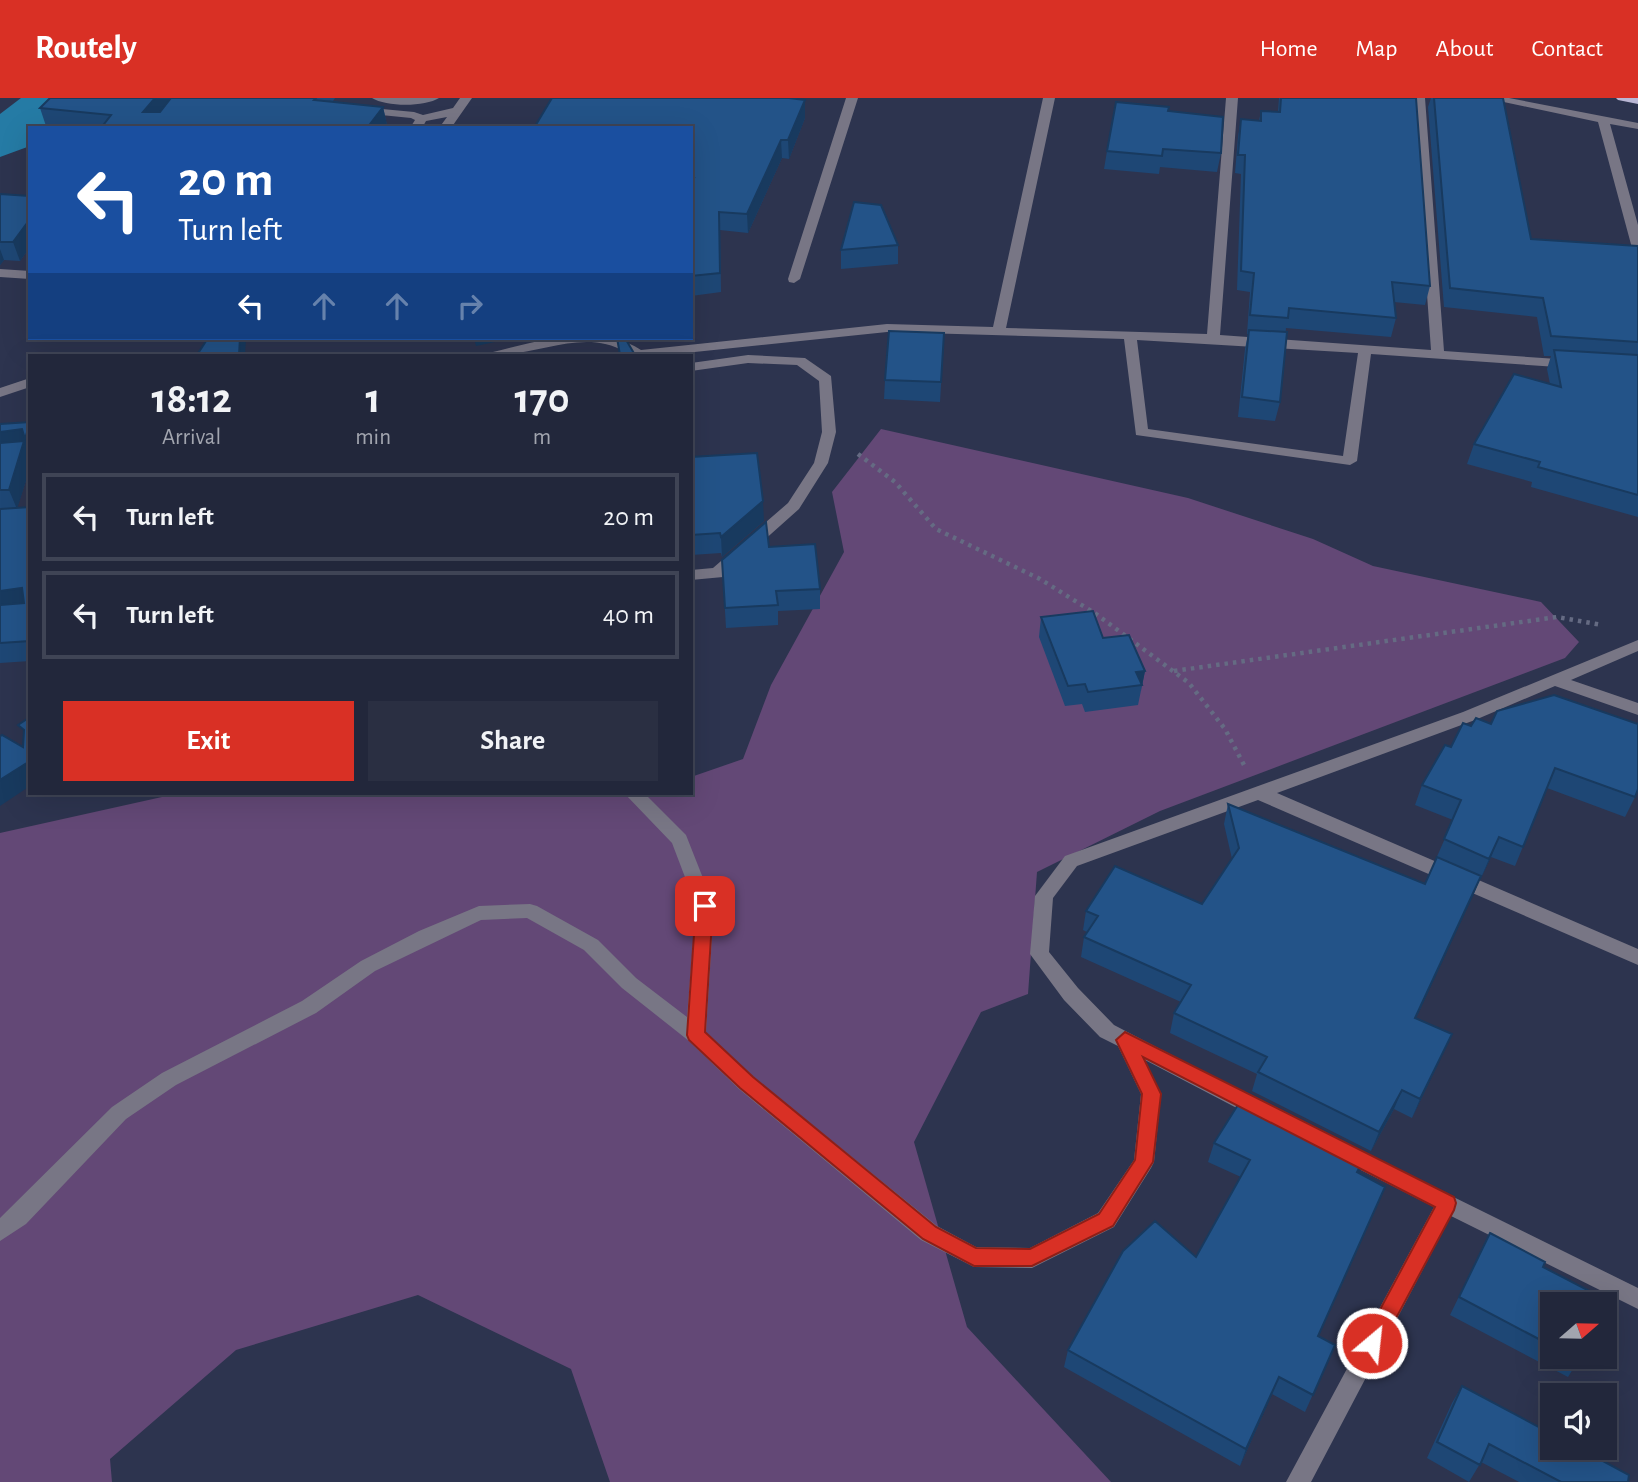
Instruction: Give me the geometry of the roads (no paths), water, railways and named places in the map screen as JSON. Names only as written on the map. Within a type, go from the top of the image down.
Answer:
[{"type":"main road","points":[[1622,98],[1638,101]]},
{"type":"street","points":[[378,98],[413,102],[433,98]]},
{"type":"street","points":[[446,126],[466,98]]},
{"type":"street","points":[[794,279],[852,98]]},
{"type":"street","points":[[998,333],[1049,98]]},
{"type":"street","points":[[1213,338],[1232,98]]},
{"type":"street","points":[[1419,98],[1438,355]]},
{"type":"street","points":[[1491,98],[1638,126]]},
{"type":"street","points":[[344,108],[414,115],[419,123],[457,111]]},
{"type":"street","points":[[1603,120],[1638,248]]},
{"type":"street","points":[[0,274],[28,275]]},
{"type":"street","points":[[610,340],[618,342],[634,354],[887,328],[1213,338],[1585,365]]},
{"type":"street","points":[[1130,336],[1141,432],[1350,461],[1365,349]]},
{"type":"street","points":[[503,354],[578,340]]},
{"type":"street","points":[[693,367],[748,359],[800,361],[826,379],[828,432],[821,463],[794,506],[717,573],[693,575]]},
{"type":"street","points":[[0,393],[28,383]]},
{"type":"street","points":[[1274,1117],[1107,1031],[1071,994],[1039,954],[1044,896],[1071,861],[1558,681],[1638,645]]},
{"type":"street","points":[[1558,681],[1638,709]]},
{"type":"street","points":[[1260,793],[1638,957]]},
{"type":"street","points":[[635,795],[680,841],[705,906],[696,1035]]},
{"type":"street","points":[[0,1231],[18,1217],[119,1113],[169,1079],[309,1007],[368,966],[479,913],[530,911],[591,945],[629,983],[696,1035],[746,1083],[929,1233],[974,1257],[1032,1258],[1106,1220],[1144,1162],[1151,1094],[1125,1040]]},
{"type":"street","points":[[1323,1142],[1638,1299]]},
{"type":"street","points":[[1298,1482],[1447,1203]]},
{"type":"waterway","points":[[0,139],[31,120],[56,98]]}]
